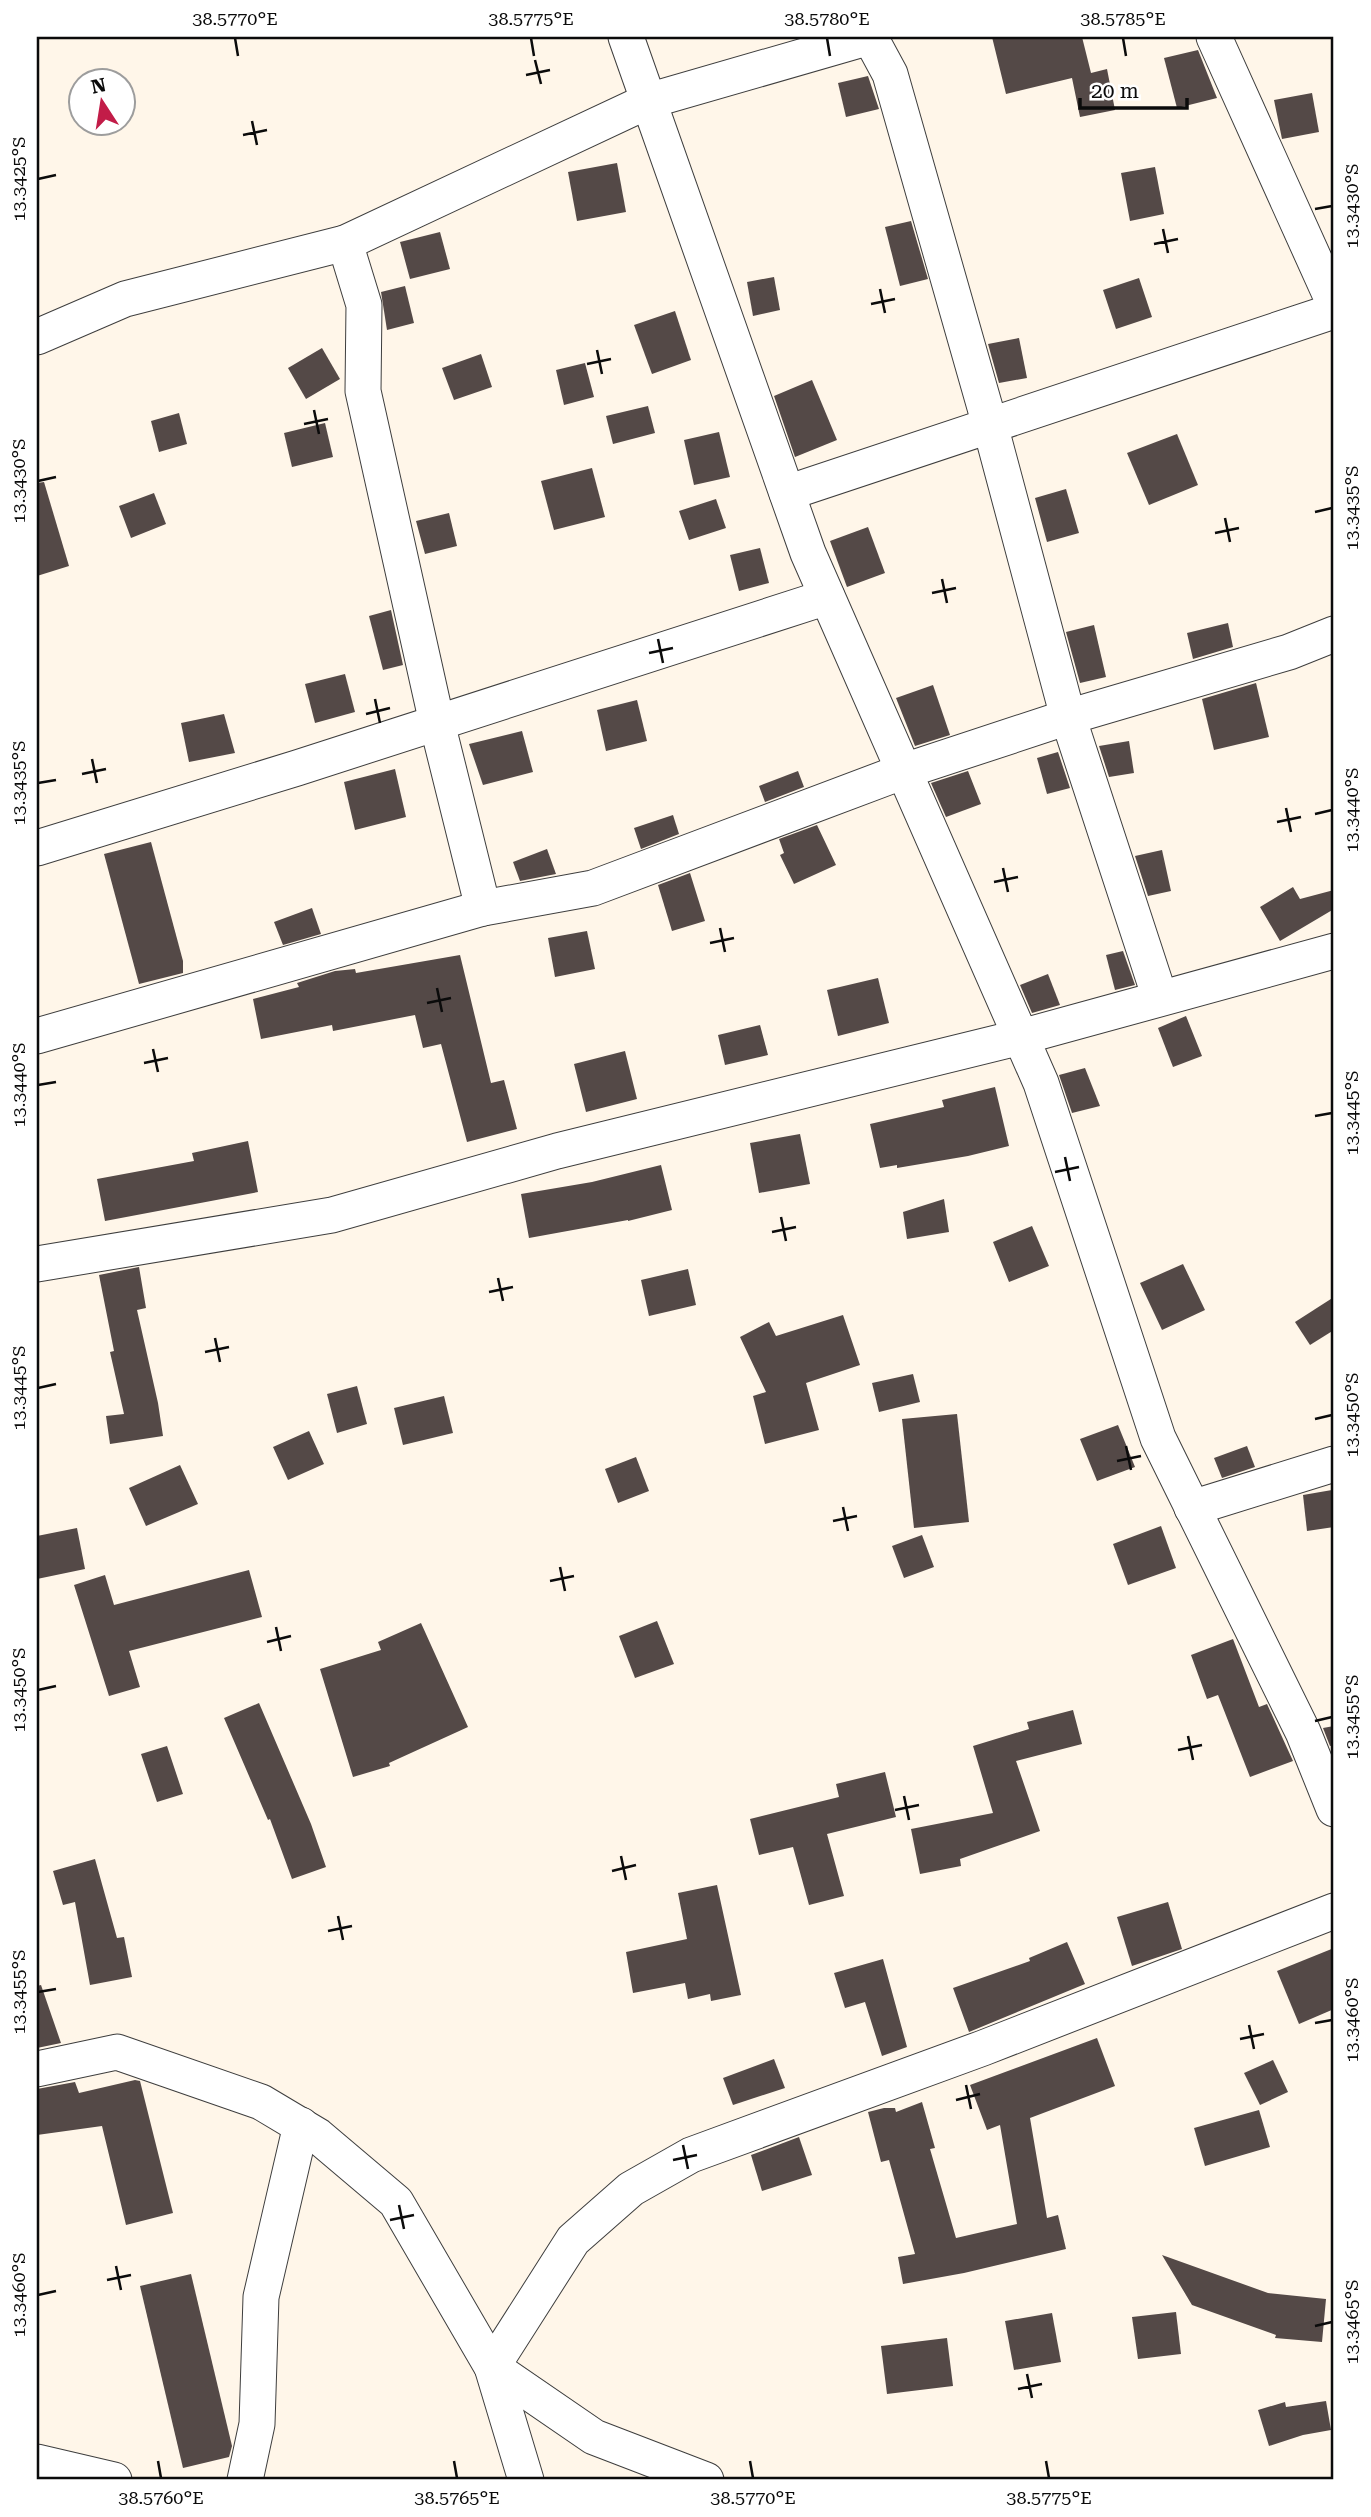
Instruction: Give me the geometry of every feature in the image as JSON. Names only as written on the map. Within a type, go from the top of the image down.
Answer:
[{"type":"street","points":[[626,37],[808,552],[1041,1083],[1158,1438],[1303,1731],[1334,1809]]},
{"type":"street","points":[[37,337],[125,299],[345,243],[648,102],[870,37],[890,74],[990,425],[1068,717],[1160,998]]},
{"type":"street","points":[[1214,37],[1334,303]]},
{"type":"street","points":[[345,243],[364,305],[363,391],[437,723],[483,908]]},
{"type":"street","points":[[787,493],[1334,311]]},
{"type":"street","points":[[37,848],[827,597]]},
{"type":"street","points":[[37,1036],[483,908],[593,888],[904,771],[1068,717],[1289,652],[1334,634]]},
{"type":"street","points":[[37,1264],[332,1215],[557,1151],[1021,1037],[1334,951]]},
{"type":"street","points":[[1192,1508],[1334,1464]]},
{"type":"street","points":[[492,2367],[573,2240],[632,2189],[691,2155],[983,2048],[1334,1911]]},
{"type":"street","points":[[37,2068],[117,2052],[261,2102],[318,2136],[396,2202],[492,2367],[526,2480]]},
{"type":"street","points":[[245,2480],[257,2424],[261,2297],[301,2125]]},
{"type":"street","points":[[492,2367],[594,2437],[706,2480]]},
{"type":"street","points":[[37,2462],[114,2480]]},
{"type":"building","points":[[992,37],[1082,37],[1091,73],[1107,69],[1115,110],[1080,117],[1072,78],[1006,94]]},
{"type":"building","points":[[1198,50],[1217,98],[1177,108],[1164,58]]},
{"type":"building","points":[[868,76],[879,109],[846,117],[838,83]]},
{"type":"building","points":[[1312,93],[1319,132],[1282,139],[1274,100]]},
{"type":"building","points":[[617,163],[626,212],[577,221],[568,172]]},
{"type":"building","points":[[1155,167],[1164,214],[1130,221],[1121,173]]},
{"type":"building","points":[[911,221],[928,279],[900,286],[885,227]]},
{"type":"building","points":[[440,232],[450,269],[410,279],[400,242]]},
{"type":"building","points":[[774,277],[780,310],[753,316],[747,282]]},
{"type":"building","points":[[1139,278],[1152,317],[1116,329],[1103,290]]},
{"type":"building","points":[[405,286],[414,323],[387,330],[381,292]]},
{"type":"building","points":[[675,311],[691,360],[652,374],[634,325]]},
{"type":"building","points":[[1019,338],[1027,378],[999,383],[988,344]]},
{"type":"building","points":[[322,348],[340,379],[306,399],[288,368]]},
{"type":"building","points":[[481,354],[492,387],[454,400],[442,368]]},
{"type":"building","points":[[585,363],[594,397],[564,405],[556,370]]},
{"type":"building","points":[[812,380],[837,440],[795,457],[774,396]]},
{"type":"building","points":[[648,406],[655,433],[613,444],[606,416]]},
{"type":"building","points":[[179,413],[187,444],[159,452],[151,421]]},
{"type":"building","points":[[325,423],[333,457],[292,467],[284,433]]},
{"type":"building","points":[[719,432],[730,477],[694,485],[684,440]]},
{"type":"building","points":[[1177,434],[1198,485],[1149,505],[1127,453]]},
{"type":"building","points":[[592,468],[605,517],[554,530],[541,481]]},
{"type":"building","points":[[44,482],[69,566],[37,576],[37,483]]},
{"type":"building","points":[[1066,489],[1079,533],[1047,542],[1035,498]]},
{"type":"building","points":[[154,493],[166,524],[131,538],[119,506]]},
{"type":"building","points":[[716,499],[726,528],[689,540],[679,511]]},
{"type":"building","points":[[449,513],[457,546],[425,554],[416,521]]},
{"type":"building","points":[[868,527],[885,573],[847,587],[830,541]]},
{"type":"building","points":[[760,548],[769,583],[739,591],[730,555]]},
{"type":"building","points":[[391,610],[403,665],[383,670],[369,616]]},
{"type":"building","points":[[1228,623],[1233,647],[1193,659],[1187,633]]},
{"type":"building","points":[[1094,625],[1106,677],[1080,683],[1066,632]]},
{"type":"building","points":[[345,674],[355,712],[315,723],[305,684]]},
{"type":"building","points":[[1256,683],[1269,737],[1214,750],[1202,699]]},
{"type":"building","points":[[933,685],[950,735],[915,746],[896,698]]},
{"type":"building","points":[[637,700],[647,741],[606,751],[597,710]]},
{"type":"building","points":[[224,714],[235,753],[189,762],[181,723]]},
{"type":"building","points":[[522,731],[533,772],[483,785],[469,744]]},
{"type":"building","points":[[1129,741],[1134,773],[1109,777],[1099,746]]},
{"type":"building","points":[[1058,752],[1070,788],[1047,794],[1037,758]]},
{"type":"building","points":[[395,769],[406,817],[355,830],[344,782]]},
{"type":"building","points":[[798,771],[804,787],[765,802],[759,786]]},
{"type":"building","points":[[968,771],[981,804],[946,817],[931,783]]},
{"type":"building","points":[[673,815],[679,834],[641,849],[634,828]]},
{"type":"building","points":[[817,825],[836,865],[794,884],[780,855],[784,853],[779,839]]},
{"type":"building","points":[[151,842],[183,961],[183,973],[139,984],[104,854]]},
{"type":"building","points":[[547,849],[556,874],[520,881],[513,862]]},
{"type":"building","points":[[1162,850],[1171,891],[1148,896],[1135,856]]},
{"type":"building","points":[[690,873],[705,921],[672,931],[658,885]]},
{"type":"building","points":[[1293,887],[1300,899],[1334,890],[1334,909],[1280,941],[1260,907]]},
{"type":"building","points":[[312,908],[321,934],[283,945],[274,922]]},
{"type":"building","points":[[587,931],[595,969],[555,977],[548,938]]},
{"type":"building","points":[[1123,951],[1135,985],[1115,990],[1106,955]]},
{"type":"building","points":[[460,955],[491,1083],[504,1080],[517,1129],[467,1142],[441,1044],[423,1048],[415,1015],[333,1031],[332,1025],[261,1039],[253,999],[299,987],[297,983],[335,971],[355,969],[356,973]]},
{"type":"building","points":[[1048,974],[1060,1005],[1032,1013],[1020,985]]},
{"type":"building","points":[[878,978],[889,1023],[838,1036],[827,990]]},
{"type":"building","points":[[1186,1016],[1202,1056],[1173,1067],[1158,1028]]},
{"type":"building","points":[[760,1025],[768,1055],[725,1065],[718,1035]]},
{"type":"building","points":[[625,1051],[637,1099],[586,1112],[574,1064]]},
{"type":"building","points":[[1085,1068],[1100,1106],[1072,1113],[1059,1075]]},
{"type":"building","points":[[995,1087],[1009,1146],[968,1156],[897,1168],[897,1165],[880,1168],[870,1124],[944,1107],[942,1100]]},
{"type":"building","points":[[800,1134],[810,1184],[759,1193],[750,1143]]},
{"type":"building","points":[[248,1141],[258,1192],[105,1221],[97,1179],[194,1161],[192,1153]]},
{"type":"building","points":[[661,1165],[672,1210],[628,1221],[529,1238],[521,1194],[592,1182]]},
{"type":"building","points":[[944,1199],[949,1232],[907,1239],[903,1212]]},
{"type":"building","points":[[1032,1226],[1049,1266],[1009,1282],[993,1242]]},
{"type":"building","points":[[1183,1264],[1205,1310],[1162,1330],[1140,1283]]},
{"type":"building","points":[[139,1267],[146,1308],[137,1310],[163,1436],[110,1444],[106,1416],[124,1414],[110,1352],[114,1351],[99,1275]]},
{"type":"building","points":[[688,1269],[696,1305],[649,1316],[641,1280]]},
{"type":"building","points":[[1334,1297],[1334,1330],[1310,1345],[1295,1322]]},
{"type":"building","points":[[843,1315],[860,1365],[806,1383],[819,1430],[765,1444],[753,1396],[766,1392],[740,1337],[769,1322],[776,1336]]},
{"type":"building","points":[[913,1374],[920,1402],[879,1412],[872,1383]]},
{"type":"building","points":[[357,1386],[367,1424],[337,1433],[327,1394]]},
{"type":"building","points":[[444,1396],[453,1433],[403,1445],[394,1408]]},
{"type":"building","points":[[957,1414],[969,1522],[914,1528],[902,1419]]},
{"type":"building","points":[[1118,1425],[1135,1467],[1097,1481],[1080,1439]]},
{"type":"building","points":[[309,1431],[324,1464],[288,1480],[273,1447]]},
{"type":"building","points":[[1247,1446],[1255,1467],[1222,1478],[1214,1458]]},
{"type":"building","points":[[636,1457],[649,1491],[618,1503],[605,1469]]},
{"type":"building","points":[[180,1465],[198,1504],[146,1526],[129,1488]]},
{"type":"building","points":[[1332,1490],[1334,1527],[1307,1531],[1303,1495]]},
{"type":"building","points":[[1161,1526],[1176,1568],[1128,1585],[1113,1544]]},
{"type":"building","points":[[77,1528],[85,1569],[37,1579],[37,1536]]},
{"type":"building","points":[[922,1535],[934,1567],[904,1578],[892,1546]]},
{"type":"building","points":[[249,1570],[262,1617],[129,1651],[140,1687],[109,1696],[74,1585],[105,1575],[114,1605]]},
{"type":"building","points":[[657,1621],[674,1664],[635,1678],[619,1636]]},
{"type":"building","points":[[421,1623],[468,1727],[389,1763],[390,1766],[353,1777],[320,1669],[381,1650],[378,1642]]},
{"type":"building","points":[[1233,1639],[1259,1707],[1267,1704],[1293,1761],[1250,1777],[1218,1695],[1207,1699],[1191,1655]]},
{"type":"building","points":[[259,1703],[311,1824],[326,1867],[292,1879],[270,1819],[268,1820],[224,1718]]},
{"type":"building","points":[[1073,1710],[1082,1744],[1016,1761],[1040,1831],[960,1859],[961,1866],[920,1874],[911,1829],[993,1813],[973,1746],[1029,1729],[1027,1722]]},
{"type":"building","points":[[1334,1726],[1334,1745],[1330,1746],[1323,1728]]},
{"type":"building","points":[[167,1746],[183,1794],[157,1802],[141,1754]]},
{"type":"building","points":[[885,1772],[896,1817],[827,1834],[844,1896],[809,1905],[793,1847],[759,1855],[750,1819],[839,1797],[836,1784]]},
{"type":"building","points":[[95,1859],[117,1938],[124,1937],[132,1977],[90,1985],[75,1902],[63,1905],[53,1871]]},
{"type":"building","points":[[717,1885],[741,1995],[711,2001],[710,1994],[688,1999],[685,1983],[633,1993],[626,1952],[687,1939],[678,1893]]},
{"type":"building","points":[[1168,1902],[1182,1949],[1132,1966],[1117,1917]]},
{"type":"building","points":[[1067,1942],[1085,1984],[969,2032],[953,1988],[1030,1961],[1029,1958]]},
{"type":"building","points":[[1334,1948],[1334,2009],[1299,2024],[1277,1971]]},
{"type":"building","points":[[883,1959],[907,2047],[882,2056],[865,2002],[845,2008],[834,1973]]},
{"type":"building","points":[[41,1985],[61,2043],[37,2048],[37,1986]]},
{"type":"building","points":[[1097,2038],[1115,2086],[1030,2118],[1047,2218],[1058,2215],[1066,2249],[903,2284],[898,2257],[915,2254],[889,2160],[881,2162],[868,2112],[895,2108],[896,2112],[922,2102],[935,2148],[930,2149],[956,2238],[1017,2224],[1000,2125],[987,2130],[970,2085]]},
{"type":"building","points":[[774,2059],[785,2088],[733,2105],[723,2078]]},
{"type":"building","points":[[1273,2060],[1288,2092],[1260,2105],[1244,2073]]},
{"type":"building","points":[[140,2081],[173,2213],[126,2225],[102,2126],[37,2135],[37,2089],[75,2082],[79,2093]]},
{"type":"building","points":[[1259,2110],[1270,2147],[1205,2166],[1194,2128]]},
{"type":"building","points":[[799,2137],[812,2175],[762,2191],[751,2155]]},
{"type":"building","points":[[1162,2255],[1268,2293],[1326,2299],[1322,2342],[1275,2338],[1276,2335],[1192,2305]]},
{"type":"building","points":[[191,2274],[232,2446],[229,2457],[183,2468],[140,2286]]},
{"type":"building","points":[[1176,2312],[1181,2354],[1138,2359],[1132,2317]]},
{"type":"building","points":[[1052,2313],[1061,2362],[1014,2370],[1005,2321]]},
{"type":"building","points":[[947,2338],[953,2386],[887,2394],[881,2346]]},
{"type":"building","points":[[1326,2401],[1331,2430],[1303,2435],[1269,2446],[1258,2410],[1285,2402],[1286,2407]]}]
